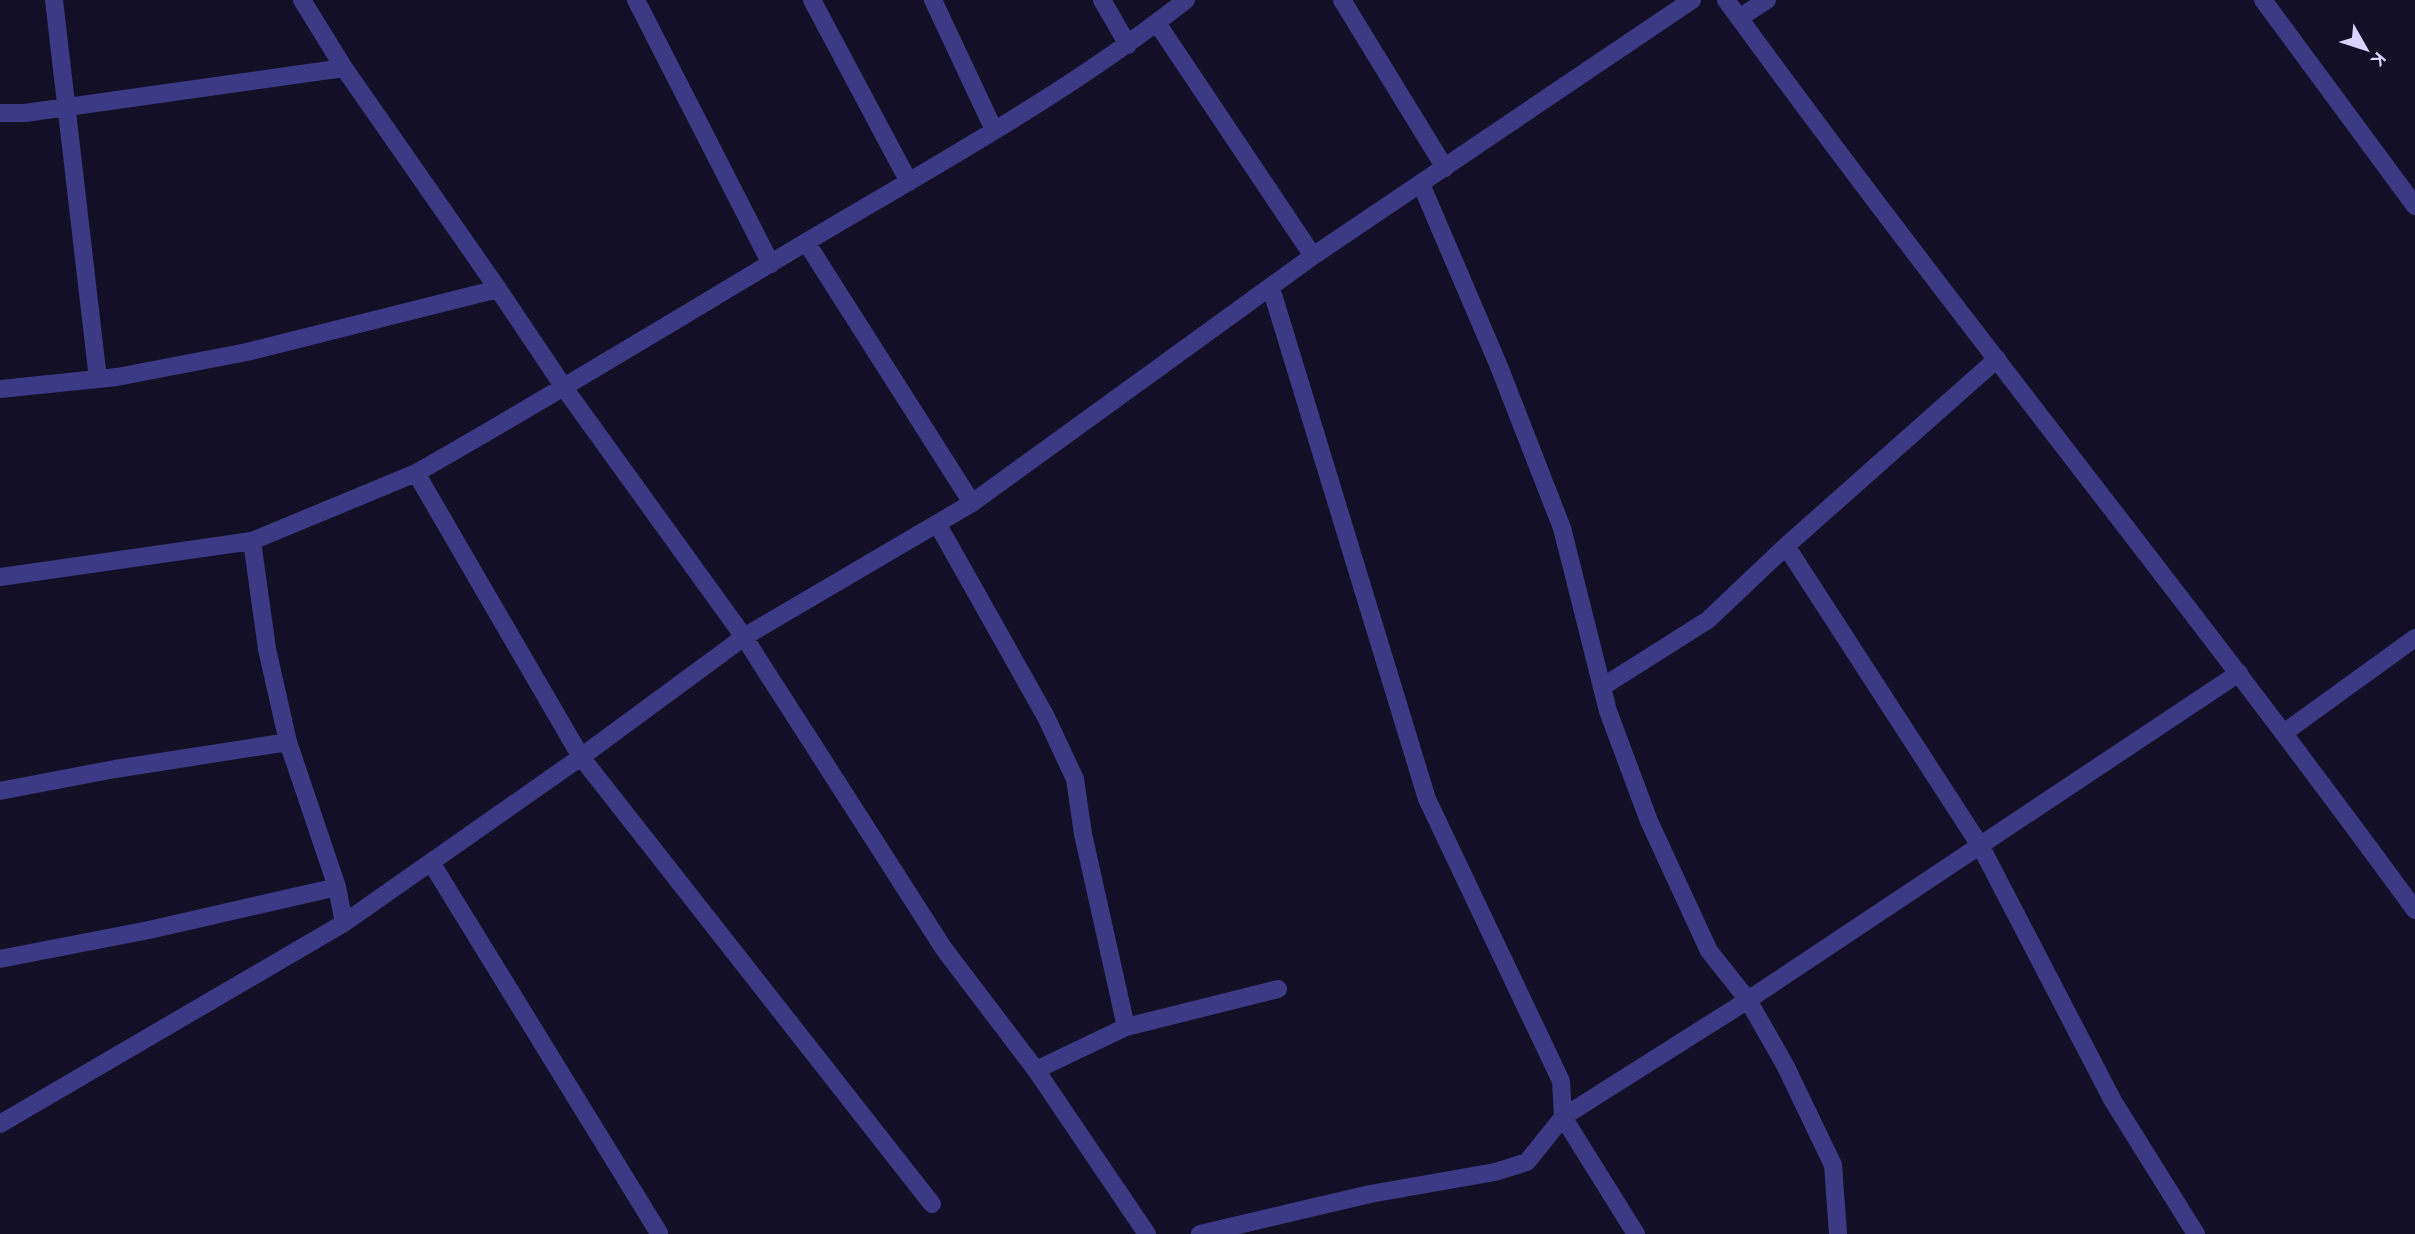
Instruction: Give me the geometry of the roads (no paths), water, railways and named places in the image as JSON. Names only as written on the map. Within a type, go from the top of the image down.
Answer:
[{"type":"street","points":[[54,0],[98,379]]},
{"type":"street","points":[[302,0],[344,68],[565,389],[744,637],[944,949],[1036,1070],[1147,1234]]},
{"type":"street","points":[[636,0],[771,264]]},
{"type":"street","points":[[812,0],[909,182]]},
{"type":"street","points":[[933,0],[994,130]]},
{"type":"street","points":[[1102,0],[1128,45]]},
{"type":"street","points":[[0,577],[252,541],[416,472],[565,389],[994,130],[1128,45],[1186,0]]},
{"type":"street","points":[[1342,0],[1445,168]]},
{"type":"street","points":[[0,1124],[344,923],[582,757],[744,637],[972,503],[1313,256],[1692,0]]},
{"type":"street","points":[[1727,0],[1839,156],[2285,732],[2415,910]]},
{"type":"street","points":[[1739,18],[1767,0]]},
{"type":"street","points":[[2263,0],[2415,206]]},
{"type":"street","points":[[1157,23],[1313,256]]},
{"type":"street","points":[[0,113],[67,107],[344,68]]},
{"type":"street","points":[[1421,184],[1498,364],[1562,528],[1602,687],[1648,821],[1709,951],[1748,1000],[1785,1065],[1833,1165],[1838,1234]]},
{"type":"street","points":[[806,242],[972,503]]},
{"type":"street","points":[[1270,288],[1427,799],[1561,1081],[1563,1117],[1636,1234]]},
{"type":"street","points":[[0,389],[98,379],[247,352],[498,289]]},
{"type":"street","points":[[1602,687],[1708,620],[1786,545],[1997,359]]},
{"type":"street","points":[[416,472],[582,757],[932,1204]]},
{"type":"street","points":[[938,525],[1046,717],[1075,779],[1083,834],[1126,1027]]},
{"type":"street","points":[[252,541],[267,649],[288,742],[337,887],[344,923]]},
{"type":"street","points":[[1786,545],[1980,847],[2113,1101],[2196,1234]]},
{"type":"street","points":[[2285,732],[2415,638]]},
{"type":"street","points":[[1200,1234],[1370,1194],[1495,1172],[1527,1162],[1563,1117],[1748,1000],[2239,673]]},
{"type":"street","points":[[0,791],[115,769],[288,742]]},
{"type":"street","points":[[432,864],[659,1233]]},
{"type":"street","points":[[0,959],[149,930],[337,887]]},
{"type":"street","points":[[1036,1070],[1126,1027],[1278,989]]}]
